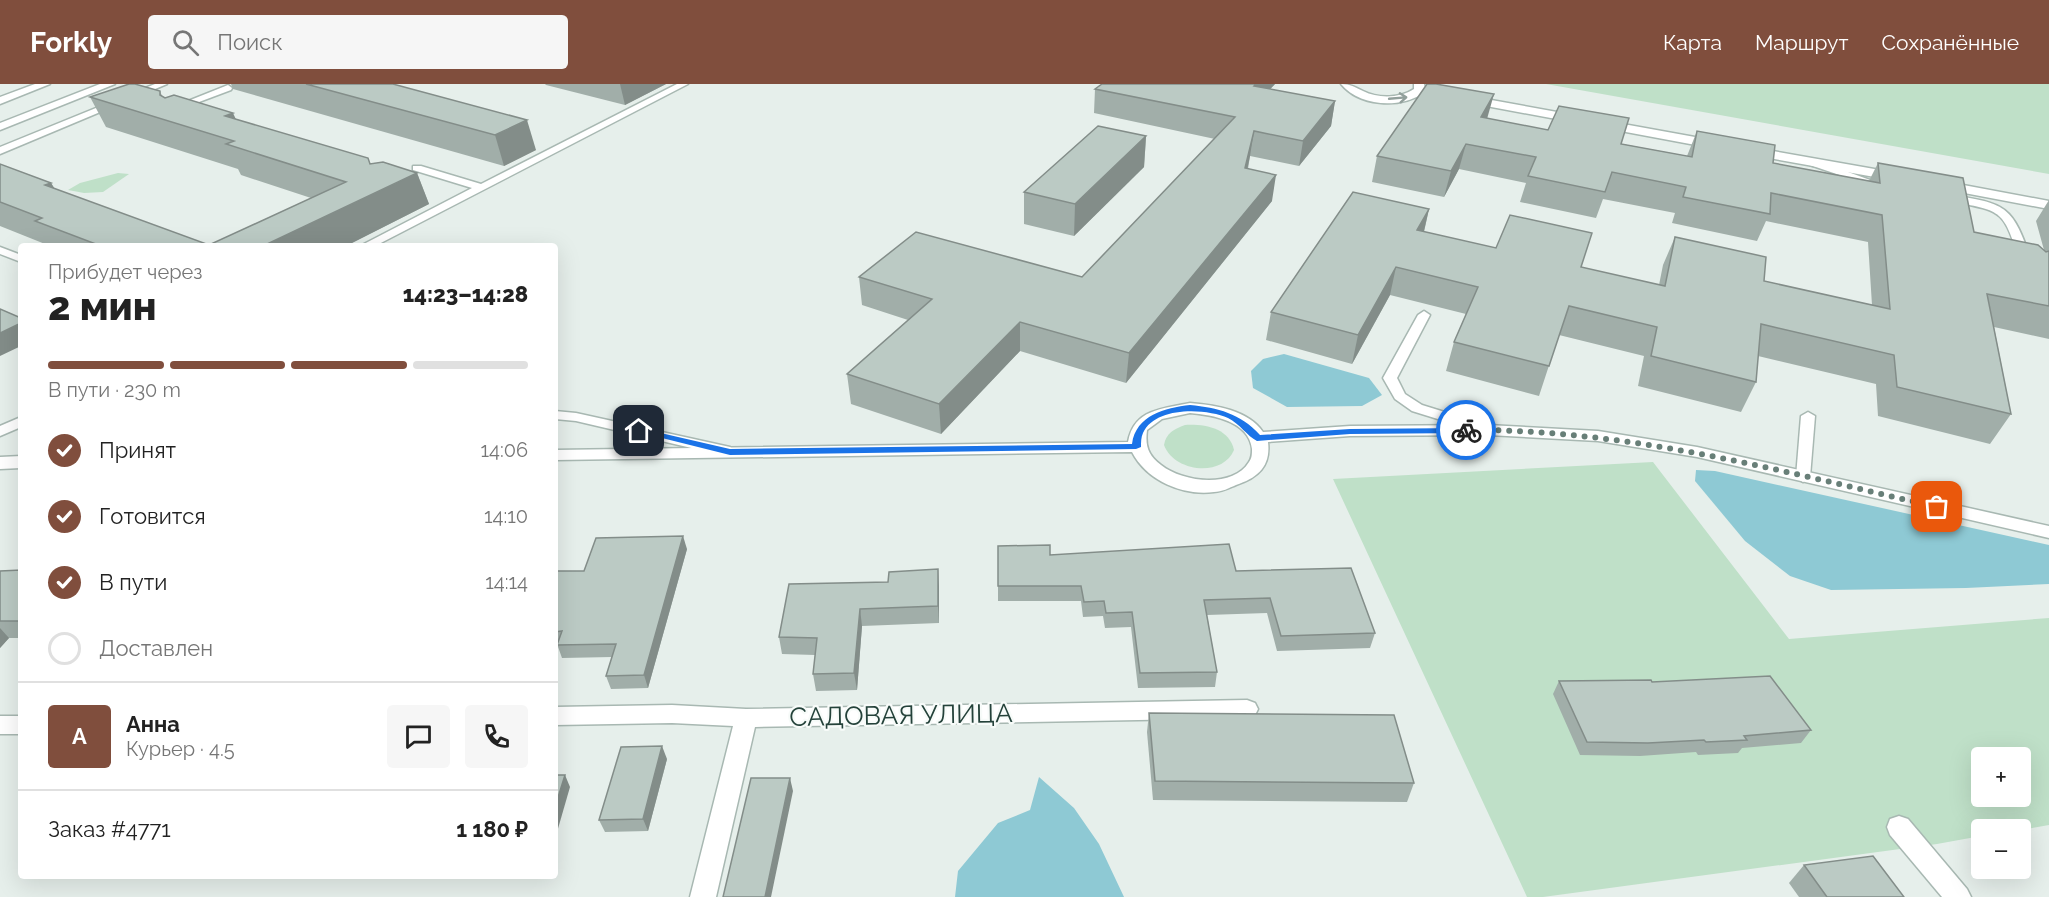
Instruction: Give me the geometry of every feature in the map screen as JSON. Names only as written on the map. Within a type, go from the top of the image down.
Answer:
[{"type":"street","points":[[0,101],[45,84]]},
{"type":"street","points":[[0,127],[110,84]]},
{"type":"street","points":[[1346,84],[1357,92],[1381,98],[1406,98],[1419,87],[1812,162],[1902,184]]},
{"type":"street","points":[[1928,183],[2049,205]]},
{"type":"street","points":[[1190,408],[1211,410],[1230,416],[1246,425],[1260,444],[1260,458],[1253,470],[1229,483],[1207,486],[1185,484],[1164,477],[1142,460],[1136,447],[1138,433],[1146,422],[1170,410],[1190,408]]},
{"type":"street","points":[[1257,438],[1350,431],[1488,430],[1598,436],[1697,452],[2049,532]]},
{"type":"street","points":[[558,455],[1136,447]]},
{"type":"street","points":[[0,463],[18,462]]},
{"type":"street","name":"САДОВАЯ УЛИЦА","points":[[558,716],[672,714],[746,718],[1247,709]]},
{"type":"street","points":[[703,897],[746,718]]},
{"type":"street","points":[[0,725],[18,725]]},
{"type":"street","points":[[1899,828],[1958,897]]},
{"type":"lane","points":[[0,151],[163,84]]},
{"type":"lane","points":[[372,243],[684,84]]},
{"type":"lane","points":[[188,103],[228,88]]},
{"type":"lane","points":[[148,91],[205,108]]},
{"type":"lane","points":[[411,179],[422,170],[481,188]]},
{"type":"lane","points":[[1941,196],[1974,202],[1999,211],[2013,222],[2029,274]]},
{"type":"lane","points":[[0,250],[18,258]]},
{"type":"lane","points":[[1424,315],[1390,378],[1400,396],[1417,408],[1488,430]]},
{"type":"lane","points":[[558,415],[576,417],[730,452]]},
{"type":"lane","points":[[1803,477],[1808,416]]},
{"type":"lane","points":[[0,432],[18,423]]},
{"type":"green space","points":[[1546,84],[2049,84],[2049,174]]},
{"type":"green space","points":[[118,173],[129,174],[103,192],[84,193],[68,190],[80,183]]},
{"type":"green space","points":[[1185,425],[1200,425],[1222,432],[1234,450],[1228,459],[1209,468],[1187,466],[1177,461],[1164,445],[1171,432]]},
{"type":"green space","points":[[1653,462],[1789,639],[2049,618],[2049,825],[2031,828],[2031,819],[1971,819],[1971,838],[1937,844],[1543,897],[1527,897],[1333,479]]},
{"type":"water","points":[[1284,354],[1369,378],[1382,395],[1362,406],[1287,407],[1253,388],[1251,371],[1263,359]]},
{"type":"water","points":[[1696,470],[1715,471],[2049,545],[2049,584],[1831,590],[1790,576],[1745,541],[1695,481]]},
{"type":"water","points":[[1039,777],[1074,808],[1099,844],[1124,897],[955,897],[958,871],[998,823],[1030,810]]},
{"type":"building","points":[[135,84],[160,91],[160,95],[165,98],[174,95],[233,113],[225,116],[368,158],[370,164],[383,162],[417,173],[269,243],[213,243],[346,182],[226,144],[234,141],[90,97]]},
{"type":"building","points":[[306,84],[393,84],[527,120],[495,135]]},
{"type":"building","points":[[1102,84],[1256,84],[1254,86],[1335,101],[1303,141],[1254,131],[1245,168],[1276,175],[1129,353],[1020,322],[939,404],[847,374],[932,299],[859,277],[916,232],[1082,277],[1235,117],[1095,89]]},
{"type":"building","points":[[1427,84],[1494,94],[1481,117],[1548,130],[1559,106],[1629,118],[1621,144],[1692,157],[1697,131],[1775,145],[1773,163],[1880,183],[1878,163],[1963,178],[1974,232],[2038,245],[2046,252],[2049,251],[2049,306],[1987,294],[2011,414],[1897,387],[1894,355],[1761,324],[1756,382],[1651,356],[1657,327],[1569,306],[1549,366],[1454,342],[1478,287],[1396,267],[1358,335],[1271,312],[1353,192],[1429,209],[1417,230],[1496,248],[1510,215],[1592,233],[1581,267],[1665,286],[1675,237],[1766,257],[1764,281],[1890,309],[1882,215],[1771,193],[1770,214],[1683,197],[1686,187],[1612,172],[1605,192],[1528,176],[1536,157],[1466,144],[1451,171],[1377,156]]},
{"type":"building","points":[[1098,126],[1146,136],[1075,204],[1024,192]]},
{"type":"building","points":[[0,164],[51,183],[45,185],[204,243],[93,243],[35,221],[42,218],[0,202]]},
{"type":"building","points":[[0,309],[18,317],[18,324],[0,333]]},
{"type":"building","points":[[683,536],[644,675],[606,676],[616,644],[558,645],[562,631],[558,632],[558,571],[584,571],[596,538]]},
{"type":"building","points":[[1229,544],[1236,571],[1351,568],[1375,633],[1281,636],[1270,598],[1204,600],[1217,672],[1140,673],[1132,612],[1106,613],[1104,601],[1084,602],[1081,586],[998,586],[998,546],[1050,545],[1050,555]]},
{"type":"building","points":[[938,569],[938,606],[860,609],[854,673],[813,674],[817,638],[779,637],[789,584],[888,582],[889,572]]},
{"type":"building","points":[[18,570],[18,621],[0,621],[0,571]]},
{"type":"building","points":[[1770,676],[1811,730],[1744,736],[1747,740],[1587,742],[1559,681],[1651,680],[1652,682]]},
{"type":"building","points":[[1149,713],[1394,715],[1414,783],[1155,781]]},
{"type":"building","points":[[662,746],[643,819],[599,820],[621,747]]},
{"type":"building","points":[[558,775],[565,775],[558,797]]},
{"type":"building","points":[[751,778],[790,778],[765,897],[723,897]]},
{"type":"building","points":[[1873,856],[1904,897],[1827,897],[1804,865]]},
{"type":"way so far","points":[[1466,430],[1598,436],[1697,452],[1937,507]]},
{"type":"route","points":[[639,431],[730,452],[1136,447],[1138,433],[1146,422],[1170,410],[1190,408],[1221,412],[1239,420],[1253,431],[1257,438],[1350,431],[1466,430]]}]
